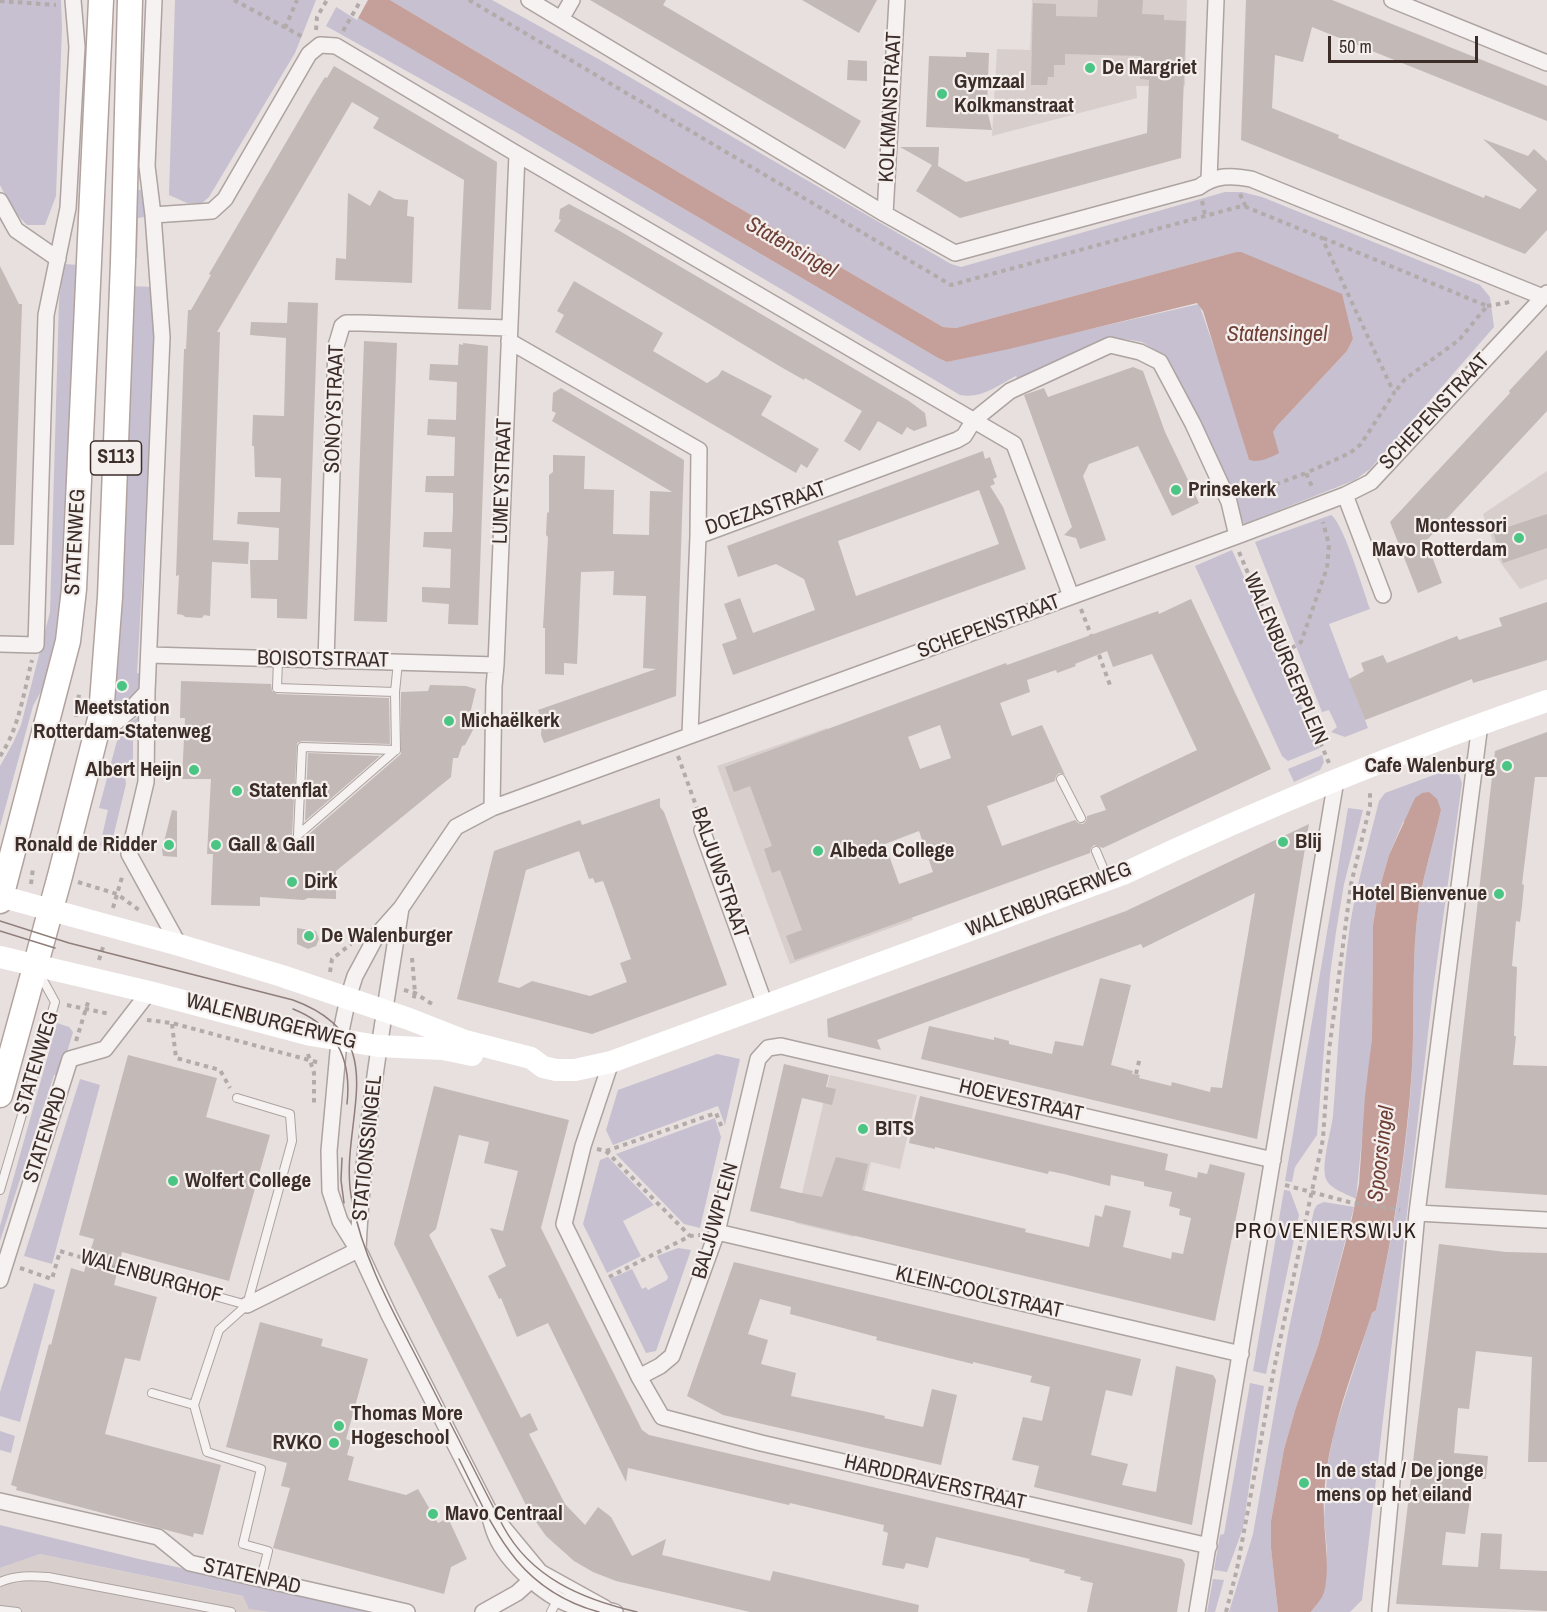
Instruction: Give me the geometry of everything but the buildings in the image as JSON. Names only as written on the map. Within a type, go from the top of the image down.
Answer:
[{"type":"main road","name":"STATENWEG","points":[[0,898],[68,641],[74,589],[101,0]]},
{"type":"main road","name":"STATENWEG","points":[[50,909],[101,715],[110,597],[130,0]]},
{"type":"main road","name":"S113","points":[[35,965],[50,909]]},
{"type":"main road","name":"STATENWEG","points":[[0,1095],[35,965]]},
{"type":"street","points":[[154,0],[147,166],[162,337],[147,692],[146,782],[129,854],[179,945]]},
{"type":"street","points":[[529,0],[885,214],[955,253],[1199,187],[1209,180],[1232,175],[1251,179],[1545,295]]},
{"type":"street","points":[[561,19],[572,0]]},
{"type":"street","name":"KOLKMANSTRAAT","points":[[885,214],[897,0]]},
{"type":"street","points":[[1209,180],[1216,0]]},
{"type":"street","points":[[1392,0],[1547,63]]},
{"type":"street","name":"STATENWEG","points":[[36,645],[46,315],[68,208],[77,47],[73,3]]},
{"type":"street","points":[[153,215],[212,211],[225,199],[309,54],[320,45],[336,46],[1014,444],[1074,595]]},
{"type":"street","name":"LUMEYSTRAAT","points":[[492,808],[494,686],[517,154]]},
{"type":"street","points":[[0,201],[16,230],[58,260]]},
{"type":"street","name":"SCHEPENSTRAAT","points":[[348,998],[355,976],[377,935],[401,908],[456,827],[492,808],[690,734],[1345,495],[1371,482],[1545,295]]},
{"type":"street","name":"SONOYSTRAAT","points":[[326,661],[336,346],[342,326],[346,323],[353,323],[509,334]]},
{"type":"street","name":"DOEZASTRAAT","points":[[509,334],[699,450],[698,536],[957,440],[964,436],[974,420]]},
{"type":"street","points":[[974,420],[1010,391],[1110,345],[1140,352],[1160,362],[1193,424],[1229,502],[1237,536]]},
{"type":"street","points":[[1345,495],[1383,595]]},
{"type":"street","points":[[690,734],[698,536]]},
{"type":"street","points":[[0,644],[36,645]]},
{"type":"street","name":"BOISOTSTRAAT","points":[[149,655],[496,665]]},
{"type":"street","points":[[95,740],[147,692]]},
{"type":"street","name":"WALENBURGERWEG","points":[[0,898],[50,909],[179,945],[348,998],[465,1041],[531,1058],[543,1067],[575,1070],[611,1062],[1108,880],[1336,780],[1480,724],[1547,701]]},
{"type":"street","points":[[1380,1611],[1411,1212],[1480,724]]},
{"type":"street","points":[[1197,1612],[1336,780]]},
{"type":"street","name":"BALJUWSTRAAT","points":[[702,830],[765,1005]]},
{"type":"street","name":"SCHEPENSTRAAT","points":[[384,1011],[401,908]]},
{"type":"street","name":"WALENBURGERWEG","points":[[0,957],[149,992],[339,1041],[378,1046],[443,1049],[528,1070],[543,1067]]},
{"type":"street","name":"STATENPAD","points":[[0,1280],[70,1059],[105,1049],[149,992]]},
{"type":"street","name":"STATIONSSINGEL","points":[[348,998],[339,1041],[329,1151],[330,1191],[340,1221],[358,1250],[488,1509],[554,1605],[572,1605],[611,1611]]},
{"type":"street","name":"STATIONSSINGEL","points":[[358,1250],[360,1192],[384,1011]]},
{"type":"street","name":"HOEVESTRAAT","points":[[768,1048],[781,1046],[1273,1160]]},
{"type":"street","name":"BALJUWPLEIN","points":[[639,1377],[660,1366],[672,1356],[717,1232],[758,1059],[768,1048]]},
{"type":"street","points":[[611,1062],[583,1146],[564,1224],[592,1286],[639,1377]]},
{"type":"street","points":[[1411,1212],[1547,1220]]},
{"type":"street","name":"KLEIN-COOLSTRAAT","points":[[717,1232],[1241,1354]]},
{"type":"street","name":"WALENBURGHOF","points":[[248,1305],[358,1250]]},
{"type":"street","name":"HARDDRAVERSTRAAT","points":[[639,1377],[662,1417],[761,1443],[1209,1546]]},
{"type":"street","name":"STATENPAD","points":[[0,1501],[158,1537],[190,1563],[406,1612]]},
{"type":"street","points":[[483,1612],[517,1593],[536,1576]]},
{"type":"street","name":"STATIONSSINGEL","points":[[536,1576],[611,1611]]},
{"type":"lane","points":[[278,660],[277,688],[395,692]]},
{"type":"lane","points":[[396,750],[395,692],[398,662]]},
{"type":"lane","points":[[302,747],[396,750],[351,789],[298,835],[302,747]]},
{"type":"lane","points":[[1061,779],[1081,818]]},
{"type":"lane","points":[[1096,851],[1108,880]]},
{"type":"lane","name":"STATENWEG","points":[[0,1190],[55,1002],[35,965]]},
{"type":"lane","name":"WALENBURGHOF","points":[[194,1405],[219,1330],[248,1305],[292,1141],[290,1114],[237,1098]]},
{"type":"lane","name":"WALENBURGHOF","points":[[147,1277],[248,1305]]},
{"type":"lane","points":[[152,1393],[194,1405],[207,1452],[261,1469],[243,1544],[268,1551],[261,1579]]},
{"type":"lane","points":[[0,1582],[20,1576],[48,1577],[231,1612]]},
{"type":"lane","points":[[0,1610],[17,1612]]},
{"type":"path","points":[[234,0],[320,45]]},
{"type":"path","points":[[316,17],[327,0]]},
{"type":"path","points":[[343,31],[361,0]]},
{"type":"path","points":[[0,1],[73,3]]},
{"type":"path","points":[[285,28],[296,2]]},
{"type":"path","points":[[1322,238],[1487,306],[1459,340],[1406,379],[1394,393]]},
{"type":"path","points":[[1229,502],[1306,473]]},
{"type":"path","points":[[1284,653],[1301,642],[1327,568],[1329,545],[1318,505]]},
{"type":"path","name":"WALENBURGERPLEIN","points":[[1237,536],[1239,553],[1284,653],[1336,780]]},
{"type":"path","points":[[1074,595],[1091,634]]},
{"type":"path","points":[[0,756],[10,736],[36,645]]},
{"type":"path","points":[[1099,655],[1110,685]]},
{"type":"path","points":[[19,687],[25,685]]},
{"type":"path","name":"BALJUWSTRAAT","points":[[673,741],[702,821],[702,830]]},
{"type":"path","points":[[1226,1612],[1237,1569],[1275,1364],[1323,1138],[1329,1050],[1351,884],[1370,806],[1369,767]]},
{"type":"path","points":[[409,1019],[415,993],[412,957]]},
{"type":"path","name":"STATENPAD","points":[[70,1059],[86,1010]]},
{"type":"path","name":"WALENBURGERWEG","points":[[237,1098],[220,1070],[176,1058],[172,1023],[310,1061]]},
{"type":"path","points":[[1136,1074],[1140,1057]]},
{"type":"path","points":[[583,1146],[606,1151],[716,1113],[726,1136],[737,1141]]},
{"type":"path","points":[[606,1151],[690,1236]]},
{"type":"path","points":[[1270,1181],[1349,1202],[1411,1212]]},
{"type":"path","points":[[592,1286],[690,1236],[717,1232]]},
{"type":"path","name":"WALENBURGHOF","points":[[5,1264],[52,1279],[60,1251],[147,1277]]},
{"type":"shaded area","points":[[0,0],[61,0],[56,196],[45,225],[27,225],[14,212],[0,185]]},
{"type":"shaded area","points":[[175,0],[316,0],[295,53],[209,197],[201,204],[187,203],[169,195]]},
{"type":"shaded area","points":[[340,0],[360,18],[442,67],[947,362],[1199,304],[1224,376],[1249,460],[1252,461],[1277,426],[1347,351],[1353,339],[1236,252],[956,328],[943,327],[390,0],[492,0],[602,61],[951,264],[961,267],[1225,192],[1242,192],[1262,197],[1480,285],[1490,297],[1494,327],[1370,469],[1355,480],[1244,524],[1216,458],[1174,374],[1160,353],[1142,342],[1124,339],[1105,341],[1018,380],[1016,376],[982,393],[960,395],[514,131],[326,26]]},
{"type":"shaded area","name":"De Margriet","points":[[1032,0],[1187,0],[1185,86],[1136,86],[1137,98],[992,136],[997,49],[1030,50]]},
{"type":"shaded area","points":[[131,189],[141,190],[145,217],[138,218],[137,258],[128,258]]},
{"type":"shaded area","points":[[64,264],[79,265],[62,622],[46,682],[33,706],[0,827],[0,766],[21,725],[50,612],[59,301]]},
{"type":"shaded area","points":[[126,286],[155,287],[156,335],[137,673],[145,675],[144,685],[110,720]]},
{"type":"shaded area","name":"Montessori Mavo Rotterdam","points":[[1547,471],[1547,579],[1520,589],[1500,562],[1483,514]]},
{"type":"shaded area","points":[[1331,515],[1336,520],[1347,543],[1370,609],[1329,624],[1368,728],[1345,737],[1331,732],[1337,727],[1329,710],[1322,712],[1255,542]]},
{"type":"shaded area","points":[[1232,550],[1320,748],[1288,761],[1282,756],[1195,566]]},
{"type":"shaded area","points":[[142,714],[142,731],[133,731],[133,768],[124,769],[126,784],[109,854],[100,845],[108,810],[99,808],[118,737],[126,725]]},
{"type":"shaded area","name":"Albeda College","points":[[827,728],[846,783],[859,778],[913,920],[790,964],[717,766]]},
{"type":"shaded area","points":[[1322,755],[1324,762],[1320,770],[1294,782],[1288,769]]},
{"type":"shaded area","points":[[1450,769],[1459,775],[1462,783],[1433,990],[1362,1600],[1350,1612],[1311,1612],[1324,1594],[1327,1551],[1324,1518],[1328,1463],[1334,1431],[1372,1313],[1376,1310],[1399,1189],[1410,1097],[1414,964],[1419,903],[1441,810],[1403,822],[1389,855],[1378,894],[1373,925],[1372,1038],[1356,1199],[1331,1186],[1325,1173],[1325,1157],[1333,1116],[1350,925],[1379,801],[1385,793]]},
{"type":"shaded area","points":[[1348,808],[1363,810],[1344,884],[1336,932],[1330,975],[1317,1135],[1295,1167],[1292,1182],[1285,1181]]},
{"type":"shaded area","points":[[57,1023],[69,1027],[73,1032],[60,1076],[54,1075],[0,1241],[0,1226]]},
{"type":"shaded area","points":[[717,1054],[740,1059],[725,1125],[718,1106],[613,1145],[606,1130],[618,1090]]},
{"type":"shaded area","name":"BITS","points":[[830,1075],[917,1095],[900,1169],[871,1162],[854,1237],[795,1223]]},
{"type":"shaded area","points":[[80,1079],[100,1085],[52,1264],[24,1256]]},
{"type":"shaded area","points":[[715,1118],[721,1137],[700,1228],[684,1224],[616,1154]]},
{"type":"shaded area","points":[[608,1157],[654,1205],[623,1221],[641,1256],[607,1273],[583,1224],[600,1160]]},
{"type":"shaded area","points":[[1284,1190],[1290,1191],[1299,1215],[1266,1374],[1253,1371]]},
{"type":"shaded area","points":[[1324,1202],[1354,1207],[1318,1346],[1284,1449],[1271,1521],[1271,1548],[1278,1612],[1229,1612],[1253,1534],[1288,1333],[1314,1210],[1317,1205]]},
{"type":"shaded area","points":[[678,1248],[691,1250],[656,1351],[646,1353],[610,1279],[632,1269],[642,1289],[646,1287],[648,1290],[667,1280],[668,1277],[657,1256]]},
{"type":"shaded area","points":[[34,1283],[55,1290],[20,1422],[0,1416],[0,1392]]},
{"type":"shaded area","points":[[1250,1383],[1264,1386],[1243,1528],[1227,1572],[1214,1570],[1220,1535],[1224,1534]]},
{"type":"shaded area","points":[[0,1431],[15,1436],[11,1453],[0,1450]]},
{"type":"shaded area","points":[[0,1525],[139,1559],[387,1612],[271,1612],[249,1609],[243,1596],[40,1554],[0,1568]]},
{"type":"shaded area","points":[[40,1554],[256,1599],[291,1612],[0,1612],[0,1568]]},
{"type":"shaded area","points":[[1213,1579],[1224,1580],[1215,1612],[1207,1612]]},
{"type":"water","name":"Statensingel","points":[[328,0],[390,0],[943,327],[956,328],[1241,252],[1342,294],[1353,339],[1347,351],[1273,432],[1279,453],[1256,461],[1249,460],[1203,311],[1197,303],[947,362]]},
{"type":"water","name":"Spoorsingel","points":[[1429,792],[1437,799],[1441,810],[1419,903],[1414,964],[1410,1097],[1389,1250],[1376,1310],[1372,1313],[1347,1388],[1327,1466],[1324,1492],[1327,1565],[1324,1593],[1311,1612],[1278,1612],[1271,1548],[1271,1521],[1284,1449],[1318,1346],[1359,1184],[1365,1096],[1372,1038],[1373,925],[1378,894],[1389,855],[1415,798],[1422,793]]},
{"type":"pier","points":[[325,0],[368,0],[357,20]]},
{"type":"tram line","points":[[0,921],[69,943],[293,1000],[326,1017],[345,1037],[354,1060],[357,1086],[349,1172],[352,1201],[363,1243],[398,1321],[503,1526],[528,1560],[543,1573],[578,1593],[637,1612]]},
{"type":"tram line","points":[[0,931],[55,948]]},
{"type":"tram line","points":[[293,1009],[320,1025],[338,1046],[347,1073],[347,1104]]},
{"type":"tram line","points":[[342,1158],[341,1180],[344,1203]]},
{"type":"tram line","points":[[459,1459],[497,1532],[527,1572],[547,1588],[571,1602],[599,1612]]},
{"type":"place","name":"De Margriet","points":[[1090,68]]},
{"type":"place","name":"Gymzaal Kolkmanstraat","points":[[942,94]]},
{"type":"place","name":"Prinsekerk","points":[[1176,490]]},
{"type":"place","name":"Montessori Mavo Rotterdam","points":[[1519,538]]},
{"type":"place","name":"Meetstation Rotterdam-Statenweg","points":[[122,686]]},
{"type":"place","name":"Michaëlkerk","points":[[449,721]]},
{"type":"place","name":"Cafe Walenburg","points":[[1507,766]]},
{"type":"place","name":"Albert Heijn","points":[[194,770]]},
{"type":"place","name":"Statenflat","points":[[237,791]]},
{"type":"place","name":"Blij","points":[[1283,842]]},
{"type":"place","name":"Ronald de Ridder","points":[[169,845]]},
{"type":"place","name":"Gall & Gall","points":[[216,845]]},
{"type":"place","name":"Albeda College","points":[[818,851]]},
{"type":"place","name":"Dirk","points":[[292,882]]},
{"type":"place","name":"Hotel Bienvenue","points":[[1499,894]]},
{"type":"place","name":"De Walenburger","points":[[309,936]]},
{"type":"place","name":"BITS","points":[[863,1129]]},
{"type":"place","name":"Wolfert College","points":[[173,1181]]},
{"type":"place","name":"Thomas More Hogeschool","points":[[339,1426]]},
{"type":"place","name":"RVKO","points":[[334,1443]]},
{"type":"place","name":"In de stad / De jonge mens op het eiland","points":[[1304,1483]]},
{"type":"place","name":"Mavo Centraal","points":[[433,1514]]},
{"type":"district","name":"PROVENIERSWIJK","points":[[1326,1232]]}]
